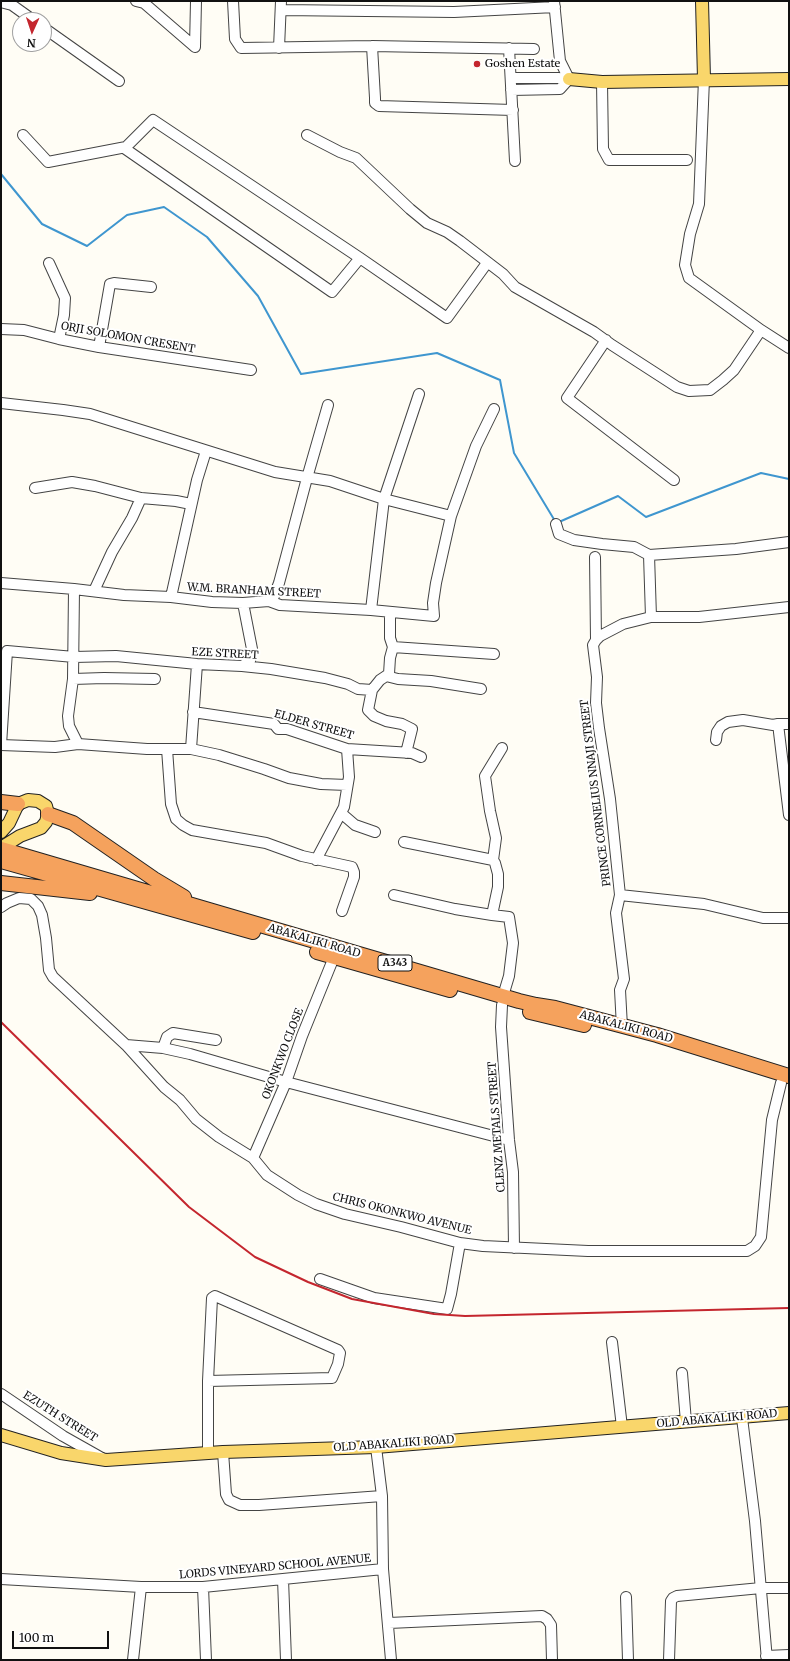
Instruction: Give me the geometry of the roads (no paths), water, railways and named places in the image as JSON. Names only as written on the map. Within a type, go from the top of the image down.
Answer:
[{"type":"highway","points":[[1,802],[18,804]]},
{"type":"highway","points":[[48,814],[73,823],[154,879],[198,906]]},
{"type":"highway","name":"ABAKALIKI ROAD","points":[[3,847],[503,1001],[555,1008],[697,1047],[786,1081]]},
{"type":"highway","name":"ABAKALIKI ROAD","points":[[1,861],[334,957],[503,1001],[786,1081]]},
{"type":"highway","points":[[1,883],[129,897]]},
{"type":"main road","points":[[702,1],[704,79]]},
{"type":"main road","points":[[569,79],[602,82],[704,79],[789,79]]},
{"type":"main road","points":[[1,832],[9,823],[18,804],[28,800],[38,801],[46,806],[48,814],[46,822],[41,828],[20,836],[3,847]]},
{"type":"main road","name":"OLD ABAKALIKI ROAD","points":[[1,1435],[61,1453],[106,1460],[223,1452],[376,1447],[789,1413]]},
{"type":"street","points":[[136,1],[144,3],[195,47],[196,1]]},
{"type":"street","points":[[233,1],[235,39],[241,48],[372,46],[534,49]]},
{"type":"street","points":[[1,2],[12,5],[22,12]]},
{"type":"street","points":[[279,48],[281,6],[487,6],[554,4],[560,61],[569,79]]},
{"type":"street","points":[[52,34],[119,81]]},
{"type":"street","points":[[372,46],[375,103],[379,106],[513,110]]},
{"type":"street","points":[[509,48],[515,161]]},
{"type":"street","points":[[511,78],[569,79]]},
{"type":"street","points":[[512,90],[560,88],[569,79]]},
{"type":"street","points":[[704,79],[699,204],[690,234],[685,266],[689,278],[761,330],[789,348]]},
{"type":"street","points":[[602,82],[603,149],[609,160],[687,160]]},
{"type":"street","points":[[24,135],[48,162],[124,148],[153,120],[447,318],[487,263]]},
{"type":"street","points":[[307,135],[340,152],[356,158],[427,223],[447,232],[503,274],[515,287],[594,332],[677,387],[689,391],[710,390],[734,370],[761,330]]},
{"type":"street","points":[[124,148],[332,292],[360,258]]},
{"type":"street","points":[[49,263],[65,298],[65,309],[59,339]]},
{"type":"street","points":[[100,347],[110,284],[114,282],[151,287]]},
{"type":"street","name":"ORJI SOLOMON CRESENT","points":[[1,328],[24,330],[100,347],[251,370]]},
{"type":"street","points":[[606,340],[567,398],[674,480]]},
{"type":"street","points":[[371,610],[384,499],[420,394]]},
{"type":"street","points":[[1,403],[90,414],[275,472],[330,481],[384,499],[450,516],[476,446],[494,409]]},
{"type":"street","points":[[269,601],[274,596],[279,583],[306,478],[328,405]]},
{"type":"street","points":[[171,597],[191,504],[206,451]]},
{"type":"street","points":[[35,488],[72,482],[95,486],[141,498],[191,504]]},
{"type":"street","points":[[94,591],[112,552],[132,518],[141,498]]},
{"type":"street","name":"W.M. BRANHAM STREET","points":[[1,583],[124,595],[171,597],[212,602],[243,603],[269,601],[280,605],[371,610],[434,616],[433,603],[436,583],[450,516]]},
{"type":"street","points":[[556,524],[559,534],[574,540],[634,547],[649,555],[736,549],[789,542]]},
{"type":"street","points":[[649,555],[651,617]]},
{"type":"street","name":"PRINCE CORNELIUS NNAJI STREET","points":[[595,557],[596,640],[593,645],[597,677],[596,703],[602,757],[610,799],[620,895],[616,913],[624,979],[620,990],[622,1027]]},
{"type":"street","points":[[74,589],[73,679],[68,716],[69,726],[78,744]]},
{"type":"street","points":[[242,666],[250,661],[252,649],[243,603]]},
{"type":"street","points":[[596,640],[623,624],[651,617],[699,617],[789,607]]},
{"type":"street","points":[[390,612],[390,638],[393,647],[390,658],[389,674],[380,680],[372,690],[368,710],[386,721],[402,724],[412,729],[406,753]]},
{"type":"street","points":[[393,647],[494,654]]},
{"type":"street","points":[[4,650],[1,745],[41,748],[78,744],[128,748],[191,749],[219,755],[289,778],[321,784],[347,785]]},
{"type":"street","name":"EZE STREET","points":[[4,650],[74,657],[116,656],[196,664],[271,669],[325,678],[348,684],[358,689],[372,690]]},
{"type":"street","points":[[191,749],[196,664]]},
{"type":"street","points":[[386,676],[398,679],[431,681],[481,689]]},
{"type":"street","points":[[73,679],[155,679]]},
{"type":"street","name":"ELDER STREET","points":[[193,712],[274,724],[278,729],[287,728],[347,748],[412,753],[421,757]]},
{"type":"street","points":[[716,740],[717,732],[721,726],[728,722],[743,720],[773,725],[789,724]]},
{"type":"street","points":[[778,724],[789,815]]},
{"type":"street","points":[[316,860],[344,807],[349,778],[347,748]]},
{"type":"street","points":[[492,860],[496,838],[485,776],[502,748]]},
{"type":"street","points":[[167,749],[173,812],[176,819],[192,830],[266,843],[316,860],[352,867],[354,877],[342,911]]},
{"type":"street","points":[[341,813],[355,826],[375,832]]},
{"type":"street","points":[[394,895],[455,909],[492,915],[498,886],[497,867],[492,860],[404,842]]},
{"type":"street","points":[[620,895],[704,904],[763,918],[789,918]]},
{"type":"street","name":"CHRIS OKONKWO AVENUE","points":[[1,907],[19,898],[31,900],[38,906],[42,915],[46,938],[49,970],[54,977],[126,1045],[164,1087],[180,1100],[196,1119],[219,1137],[253,1158],[267,1175],[298,1195],[316,1204],[345,1214],[460,1243],[514,1248],[748,1252],[755,1246],[761,1237],[772,1120],[786,1081]]},
{"type":"street","name":"CLENZ METALS STREET","points":[[492,915],[509,917],[513,943],[512,959],[503,1001],[501,1027],[509,1140],[513,1172],[514,1248]]},
{"type":"street","name":"OKONKWO CLOSE","points":[[253,1158],[286,1082],[302,1036],[334,957]]},
{"type":"street","points":[[163,1048],[167,1037],[173,1033],[216,1040]]},
{"type":"street","points":[[126,1045],[163,1048],[190,1054],[286,1082],[509,1140]]},
{"type":"street","points":[[320,1279],[374,1298],[447,1309],[460,1243]]},
{"type":"street","points":[[208,1381],[332,1378],[338,1364],[340,1353],[338,1350],[217,1296],[212,1298],[208,1381],[208,1453]]},
{"type":"street","points":[[612,1342],[622,1427]]},
{"type":"street","points":[[682,1373],[686,1422]]},
{"type":"street","name":"EZUTH STREET","points":[[1,1394],[63,1436],[106,1460]]},
{"type":"street","points":[[742,1418],[755,1521],[767,1658],[789,1655]]},
{"type":"street","points":[[376,1447],[382,1496],[383,1569],[389,1623],[391,1660]]},
{"type":"street","points":[[223,1452],[226,1494],[229,1500],[240,1505],[259,1505],[382,1496]]},
{"type":"street","name":"LORDS VINEYARD SCHOOL AVENUE","points":[[1,1579],[141,1587],[203,1587],[383,1569]]},
{"type":"street","points":[[283,1579],[286,1660]]},
{"type":"street","points":[[133,1660],[141,1587]]},
{"type":"street","points":[[203,1587],[206,1660]]},
{"type":"street","points":[[669,1660],[670,1601],[676,1596],[761,1588],[789,1588]]},
{"type":"street","points":[[626,1597],[628,1660]]},
{"type":"street","points":[[389,1623],[542,1616],[547,1619],[551,1625],[552,1660]]},
{"type":"waterway","points":[[1,174],[42,224],[87,246],[127,215],[164,207],[207,237],[258,296],[301,374],[437,353],[500,380],[514,453],[555,521]]},
{"type":"waterway","points":[[559,522],[618,496],[646,517],[761,473],[789,479]]},
{"type":"railway","points":[[1,1022],[189,1207],[255,1257],[308,1282],[352,1299],[434,1314],[465,1316],[789,1308]]},
{"type":"place","name":"Goshen Estate","points":[[477,64]]}]
